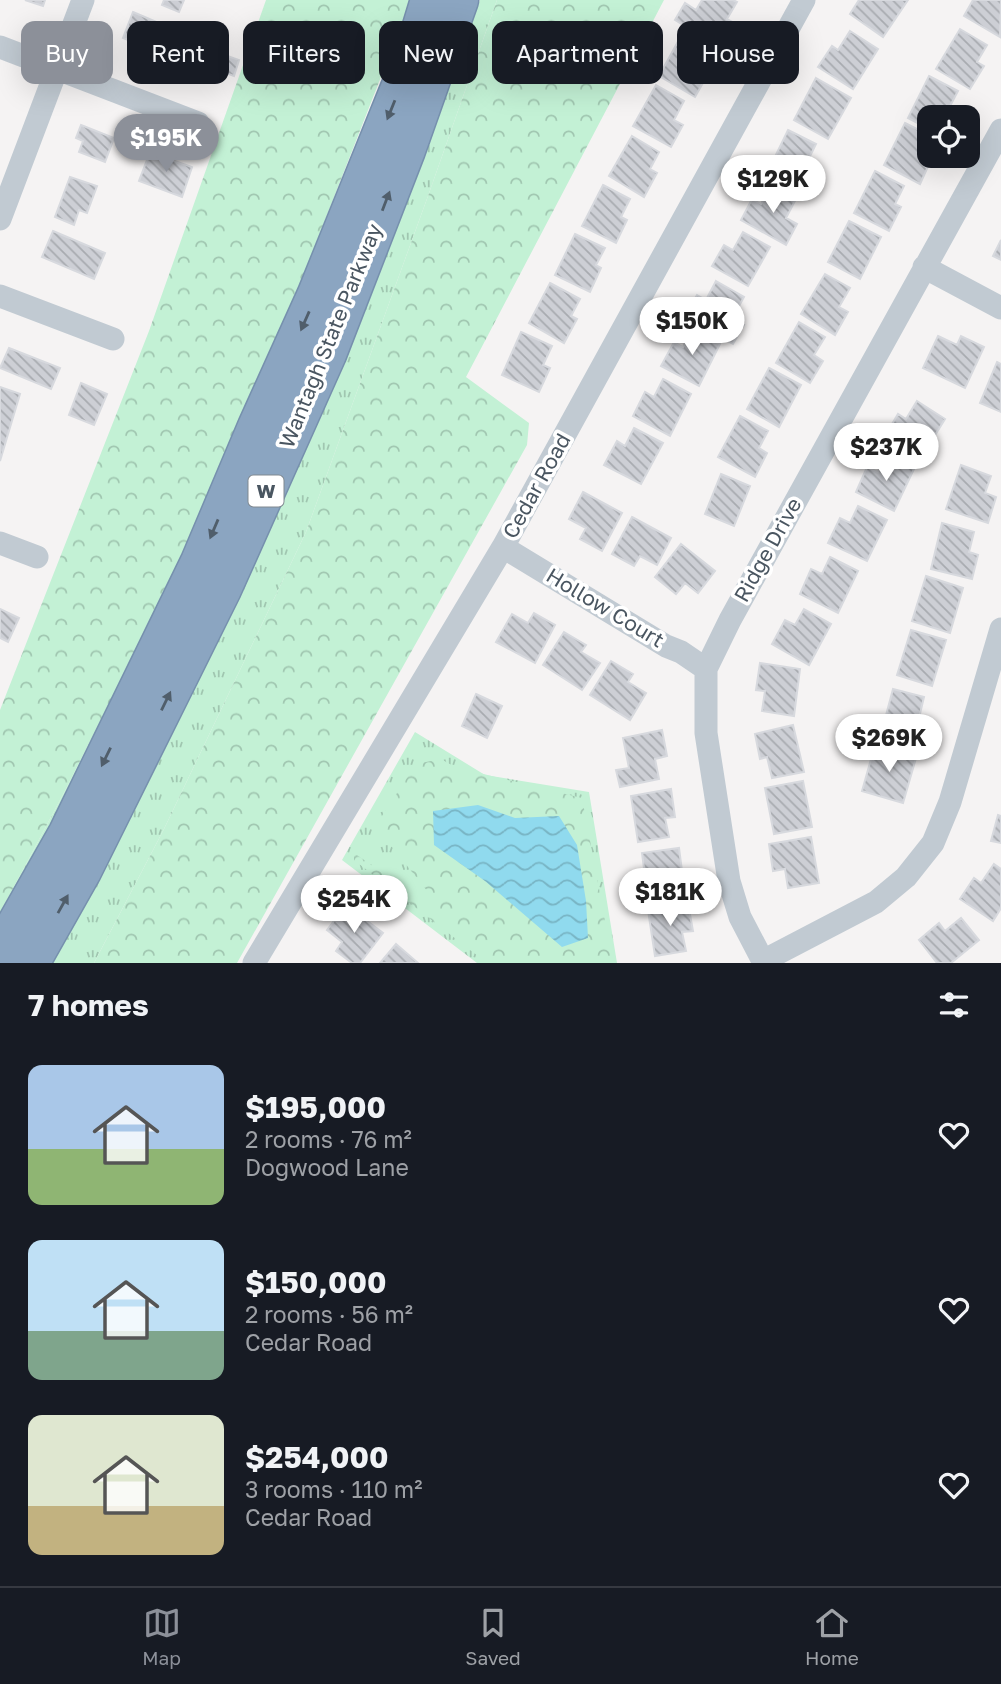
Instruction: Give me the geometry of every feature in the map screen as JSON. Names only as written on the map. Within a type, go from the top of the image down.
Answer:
[{"type":"highway","name":"Wantagh State Parkway","points":[[0,953],[68,833],[200,562],[317,294],[413,56],[430,0]]},
{"type":"highway","name":"Wantagh State Parkway","points":[[30,963],[82,871],[216,601],[305,404],[406,150],[459,0]]},
{"type":"street","points":[[75,21],[83,0]]},
{"type":"street","name":"Cedar Road","points":[[263,959],[503,547],[804,0]]},
{"type":"street","points":[[0,47],[21,55]]},
{"type":"street","points":[[0,219],[51,84]]},
{"type":"street","points":[[96,84],[198,123]]},
{"type":"street","name":"Ridge Drive","points":[[763,962],[740,917],[729,881],[706,733],[706,669],[730,620],[1001,130]]},
{"type":"street","points":[[924,267],[1001,308]]},
{"type":"street","points":[[0,296],[113,339]]},
{"type":"street","points":[[0,544],[37,557]]},
{"type":"street","name":"Hollow Court","points":[[503,547],[706,669]]},
{"type":"street","points":[[763,962],[876,902],[906,877],[933,843],[950,802],[1001,629]]},
{"type":"green space","points":[[266,0],[411,0],[403,21],[379,21],[379,82],[304,274],[202,519],[68,785],[0,913],[0,710],[149,331],[243,65],[243,84],[365,84],[365,21],[259,21]]},
{"type":"green space","points":[[480,0],[497,0],[478,54],[478,21],[472,21]]},
{"type":"green space","points":[[497,0],[664,0],[653,21],[492,21],[492,84],[620,84],[466,377],[529,423],[527,445],[237,963],[94,963],[164,829],[306,532],[467,84],[478,84],[478,54]]},
{"type":"green space","points":[[449,84],[467,84],[306,532],[164,829],[94,963],[49,963],[128,817],[255,564],[354,337]]},
{"type":"green space","points":[[202,519],[0,928],[0,913],[68,785]]},
{"type":"green space","points":[[415,732],[485,775],[589,792],[617,963],[477,963],[342,860]]},
{"type":"green space","points":[[441,759],[455,767],[582,798],[613,963],[487,963],[354,860],[354,853],[438,911],[432,897],[392,847],[380,819],[416,764]]},
{"type":"water","points":[[478,805],[515,818],[559,816],[577,845],[586,901],[588,938],[562,947],[485,881],[434,845],[433,811]]},
{"type":"building","points":[[25,0],[45,0],[43,6]]},
{"type":"building","points":[[164,0],[184,0],[179,12],[162,5]]},
{"type":"building","points":[[702,0],[737,2],[727,19],[731,21],[675,20],[685,3],[696,10]]},
{"type":"building","points":[[859,0],[908,0],[883,37],[850,14]]},
{"type":"building","points":[[973,0],[1001,0],[1000,37],[964,16]]},
{"type":"building","points":[[133,12],[154,21],[130,21]]},
{"type":"building","points":[[960,29],[987,45],[977,62],[984,66],[970,89],[936,69]]},
{"type":"building","points":[[850,31],[878,49],[853,89],[818,67],[832,46],[838,50]]},
{"type":"building","points":[[677,43],[677,84],[702,84],[695,97],[663,78],[663,69]]},
{"type":"building","points":[[229,56],[239,60],[234,76],[229,74]]},
{"type":"building","points":[[929,76],[958,91],[951,105],[917,105],[917,123],[908,118]]},
{"type":"building","points":[[816,78],[851,98],[828,139],[794,120]]},
{"type":"building","points":[[656,85],[684,101],[674,120],[683,125],[671,147],[633,126]]},
{"type":"building","points":[[905,123],[917,129],[917,168],[927,168],[920,184],[884,165]]},
{"type":"building","points":[[81,125],[114,138],[105,162],[79,152],[83,141],[76,138]]},
{"type":"building","points":[[788,130],[816,144],[798,181],[770,167]]},
{"type":"building","points":[[632,136],[659,152],[650,169],[657,173],[644,197],[609,176]]},
{"type":"building","points":[[150,152],[192,167],[182,197],[139,181]]},
{"type":"building","points":[[875,171],[904,186],[895,204],[901,207],[889,231],[854,213]]},
{"type":"building","points":[[70,177],[97,186],[87,213],[79,210],[74,225],[55,217]]},
{"type":"building","points":[[772,184],[797,197],[786,218],[797,224],[786,245],[741,220],[752,199],[761,204]]},
{"type":"building","points":[[603,185],[630,199],[621,217],[627,220],[616,243],[582,226]]},
{"type":"building","points":[[849,221],[881,237],[860,279],[828,262]]},
{"type":"building","points":[[53,231],[105,253],[94,279],[42,257]]},
{"type":"building","points":[[743,232],[770,247],[748,286],[712,266],[724,245],[733,250]]},
{"type":"building","points":[[575,234],[605,248],[596,265],[601,268],[590,292],[555,275]]},
{"type":"building","points":[[1001,240],[1001,260],[993,256]]},
{"type":"building","points":[[825,274],[850,288],[839,307],[848,312],[835,335],[801,314]]},
{"type":"building","points":[[716,281],[744,297],[732,319],[744,325],[733,344],[684,317],[697,295],[706,300]]},
{"type":"building","points":[[550,283],[580,299],[571,316],[577,319],[564,343],[529,323]]},
{"type":"building","points":[[799,322],[825,337],[814,355],[823,361],[810,383],[776,363]]},
{"type":"building","points":[[692,329],[720,344],[699,386],[661,366],[674,342],[683,347]]},
{"type":"building","points":[[521,332],[552,346],[543,365],[550,368],[539,392],[502,375]]},
{"type":"building","points":[[938,336],[957,345],[961,336],[984,347],[965,388],[923,368]]},
{"type":"building","points":[[9,348],[60,368],[51,389],[0,368]]},
{"type":"building","points":[[997,362],[1001,364],[1001,412],[980,403]]},
{"type":"building","points":[[769,368],[801,385],[779,427],[747,409]]},
{"type":"building","points":[[663,379],[691,394],[670,436],[633,416],[645,392],[654,397]]},
{"type":"building","points":[[81,383],[107,394],[94,425],[69,415]]},
{"type":"building","points":[[0,387],[20,394],[0,461]]},
{"type":"building","points":[[917,401],[945,419],[921,458],[885,436],[898,414],[906,419]]},
{"type":"building","points":[[740,416],[768,431],[759,448],[767,453],[755,477],[718,457]]},
{"type":"building","points":[[634,428],[663,443],[641,484],[604,465],[617,441],[625,446]]},
{"type":"building","points":[[886,455],[914,469],[894,511],[856,492],[867,467],[878,472]]},
{"type":"building","points":[[961,465],[991,476],[985,493],[996,497],[988,523],[946,509]]},
{"type":"building","points":[[721,474],[750,486],[734,526],[705,514]]},
{"type":"building","points":[[583,492],[622,513],[602,551],[580,539],[586,528],[569,519]]},
{"type":"building","points":[[858,506],[887,520],[867,561],[828,543],[840,518],[850,523]]},
{"type":"building","points":[[632,517],[671,538],[657,565],[640,556],[634,566],[612,554]]},
{"type":"building","points":[[942,523],[974,532],[969,552],[978,555],[972,579],[931,569]]},
{"type":"building","points":[[681,544],[715,571],[698,593],[685,583],[676,594],[655,577]]},
{"type":"building","points":[[830,557],[858,571],[838,613],[800,594],[811,569],[822,574]]},
{"type":"building","points":[[926,576],[963,588],[950,633],[912,621]]},
{"type":"building","points":[[0,609],[19,618],[8,642],[0,638]]},
{"type":"building","points":[[804,609],[831,624],[809,665],[772,644],[785,620],[795,625]]},
{"type":"building","points":[[534,613],[555,625],[535,663],[496,642],[512,614],[528,623]]},
{"type":"building","points":[[911,630],[946,640],[932,686],[897,675]]},
{"type":"building","points":[[564,632],[586,645],[581,652],[600,663],[582,690],[543,665]]},
{"type":"building","points":[[611,661],[633,674],[628,682],[646,693],[630,720],[590,695]]},
{"type":"building","points":[[760,663],[800,669],[794,716],[762,711],[765,691],[756,690]]},
{"type":"building","points":[[893,689],[924,697],[919,718],[929,720],[922,745],[881,734]]},
{"type":"building","points":[[476,694],[502,706],[487,738],[462,726]]},
{"type":"building","points":[[793,725],[804,772],[772,778],[767,757],[760,759],[755,734]]},
{"type":"building","points":[[662,730],[667,756],[655,759],[659,779],[620,787],[616,770],[629,768],[623,738]]},
{"type":"building","points":[[875,745],[916,758],[903,803],[862,791]]},
{"type":"building","points":[[803,781],[812,827],[774,834],[765,788]]},
{"type":"building","points":[[671,789],[675,817],[665,818],[669,837],[638,842],[631,796]]},
{"type":"building","points":[[998,815],[1001,816],[1001,843],[991,841]]},
{"type":"building","points":[[811,837],[819,883],[788,888],[785,869],[773,871],[769,844]]},
{"type":"building","points":[[679,848],[685,894],[648,899],[642,853]]},
{"type":"building","points":[[994,864],[1001,869],[1001,908],[993,921],[960,899],[974,878],[981,883]]},
{"type":"building","points":[[688,903],[693,931],[682,932],[686,951],[655,956],[648,910]]},
{"type":"building","points":[[346,905],[383,933],[360,963],[352,963],[336,951],[342,942],[327,930]]},
{"type":"building","points":[[961,918],[979,940],[951,963],[937,963],[919,940],[939,923],[945,931]]},
{"type":"building","points":[[396,944],[418,963],[380,963]]}]
